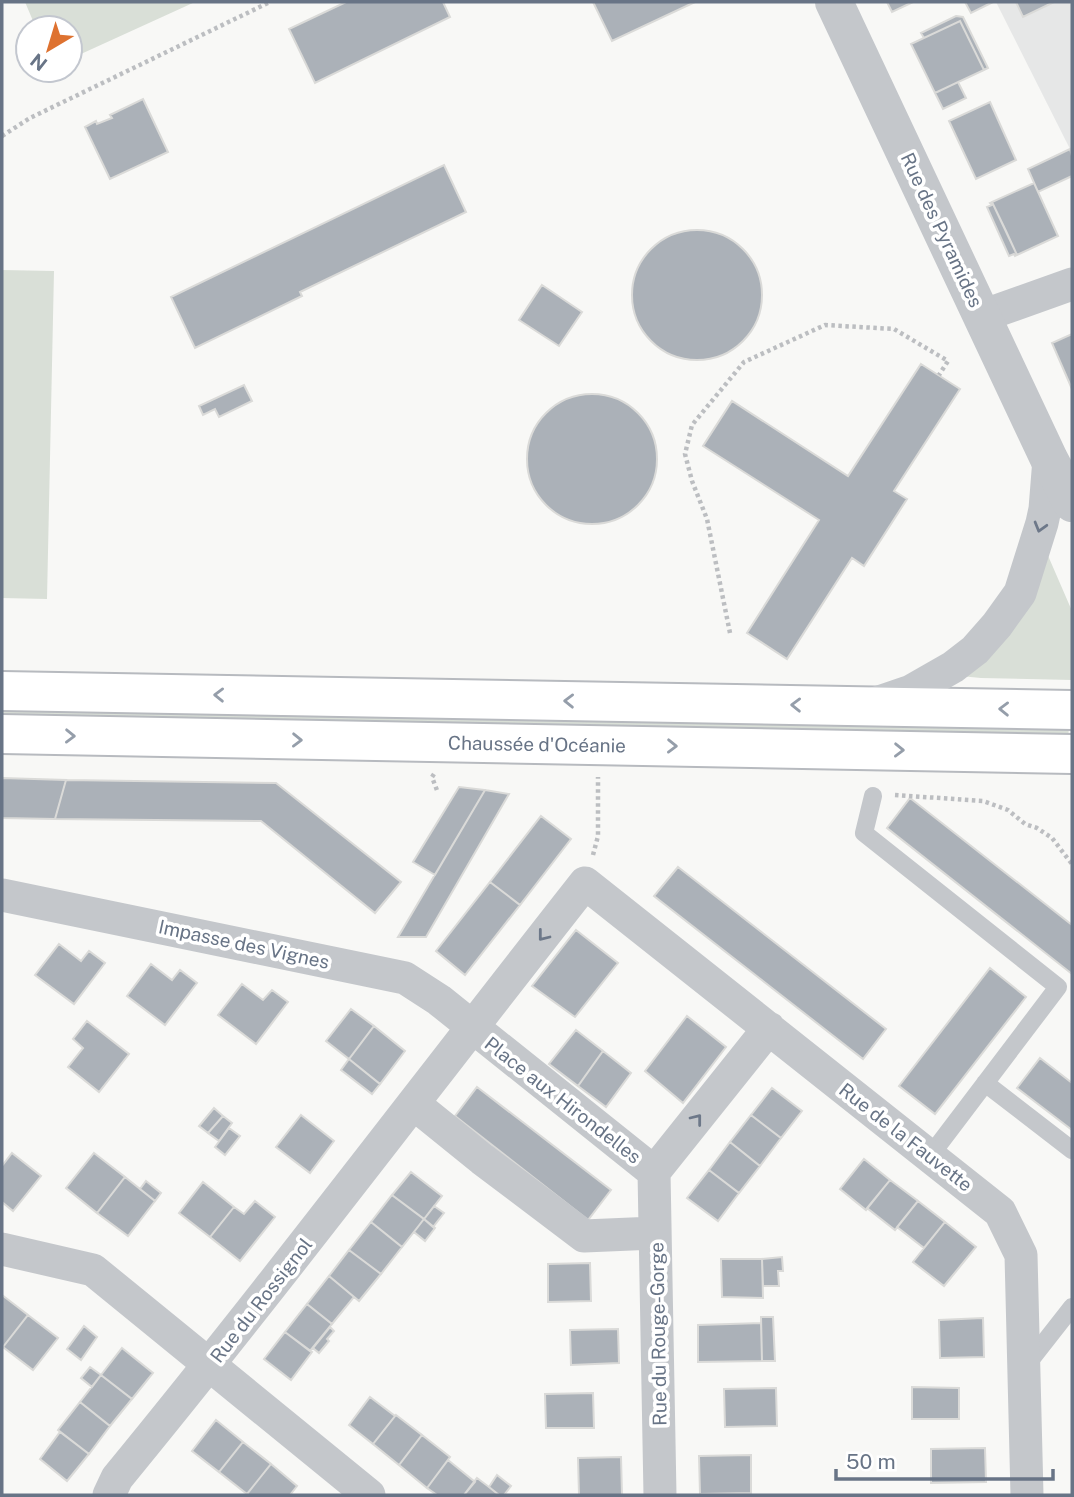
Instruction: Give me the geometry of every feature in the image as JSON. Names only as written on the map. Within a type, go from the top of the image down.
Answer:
[{"type":"main road","points":[[2,691],[1072,710]]},
{"type":"main road","name":"Chaussée d'Océanie","points":[[2,734],[1072,754]]},
{"type":"street","name":"Rue des Pyramides","points":[[834,2],[1072,503]]},
{"type":"street","points":[[982,316],[1072,284]]},
{"type":"street","name":"Rue des Pyramides","points":[[865,706],[911,691],[947,671],[975,650],[997,625],[1020,593],[1045,509],[1049,459]]},
{"type":"street","name":"Place aux Hirondelles","points":[[585,883],[471,1027],[654,1172],[769,1028]]},
{"type":"street","name":"Rue de la Fauvette","points":[[585,883],[1000,1212],[1021,1255],[1027,1495]]},
{"type":"street","name":"Impasse des Vignes","points":[[2,895],[405,978],[439,1000],[471,1027]]},
{"type":"street","name":"Rue du Rossignol","points":[[109,1495],[117,1478],[414,1104],[471,1027]]},
{"type":"street","points":[[414,1104],[584,1236],[655,1233]]},
{"type":"street","name":"Rue du Rouge-Gorge","points":[[654,1172],[660,1495]]},
{"type":"street","points":[[2,1249],[93,1270],[369,1495]]},
{"type":"lane","points":[[873,796],[864,833],[1058,987],[930,1156]]},
{"type":"lane","points":[[985,1083],[1072,1150]]},
{"type":"lane","points":[[1024,1369],[1072,1307]]},
{"type":"path","points":[[2,136],[30,118],[270,2]]},
{"type":"path","points":[[730,633],[707,519],[685,454],[692,425],[744,362],[825,325],[894,329],[948,361],[939,376]]},
{"type":"path","points":[[585,883],[598,836],[598,766]]},
{"type":"path","points":[[873,796],[904,794],[983,801],[1008,810],[1025,824],[1052,838],[1072,864]]},
{"type":"shaded area","points":[[25,2],[195,2],[84,53],[84,14],[30,14]]},
{"type":"shaded area","points":[[996,2],[1072,2],[1072,148],[1070,149]]},
{"type":"shaded area","points":[[2,270],[54,271],[47,599],[2,598]]},
{"type":"shaded area","points":[[1046,551],[1072,611],[1072,680],[960,676]]},
{"type":"shaded area","points":[[2,708],[1069,728],[1068,738],[2,721]]},
{"type":"building","points":[[346,2],[443,2],[450,17],[315,83],[289,29]]},
{"type":"building","points":[[593,2],[695,2],[612,41]]},
{"type":"building","points":[[887,2],[913,2],[892,12]]},
{"type":"building","points":[[965,2],[993,2],[971,13]]},
{"type":"building","points":[[1016,2],[1054,2],[1023,17]]},
{"type":"building","points":[[956,16],[963,17],[988,68],[984,70],[960,21],[924,38],[921,33]]},
{"type":"building","points":[[960,21],[984,70],[935,93],[911,44]]},
{"type":"building","points":[[958,82],[966,98],[943,109],[935,93]]},
{"type":"building","points":[[143,99],[168,152],[110,179],[85,127],[96,121],[97,124],[112,118],[110,115]]},
{"type":"building","points":[[990,102],[1016,160],[976,179],[949,121]]},
{"type":"building","points":[[1070,149],[1072,176],[1038,192],[1028,169]]},
{"type":"building","points":[[444,165],[466,212],[300,292],[302,296],[195,348],[171,297]]},
{"type":"building","points":[[1034,183],[1058,236],[1017,255],[992,202]]},
{"type":"building","points":[[992,202],[1017,255],[1015,256],[1009,256],[987,207],[992,205]]},
{"type":"building","points":[[697,230],[722,235],[743,249],[757,270],[762,295],[757,320],[743,341],[722,355],[697,360],[672,355],[651,341],[637,320],[632,295],[637,270],[651,249],[672,235]]},
{"type":"building","points":[[542,285],[582,312],[559,346],[519,320]]},
{"type":"building","points":[[1072,334],[1072,389],[1052,343]]},
{"type":"building","points":[[921,364],[960,389],[894,491],[907,499],[864,566],[852,558],[787,659],[747,633],[819,520],[703,446],[732,401],[848,476]]},
{"type":"building","points":[[244,385],[252,401],[219,417],[215,409],[203,415],[199,406]]},
{"type":"building","points":[[592,394],[617,399],[638,413],[652,434],[657,459],[652,484],[638,505],[617,519],[592,524],[567,519],[546,505],[532,484],[527,459],[532,434],[546,413],[567,399]]},
{"type":"building","points":[[2,778],[66,780],[55,819],[2,818]]},
{"type":"building","points":[[66,780],[276,783],[401,882],[375,913],[261,821],[55,819]]},
{"type":"building","points":[[459,787],[485,790],[435,875],[413,862]]},
{"type":"building","points":[[485,790],[509,794],[426,937],[398,937]]},
{"type":"building","points":[[910,798],[1072,925],[1072,974],[887,828]]},
{"type":"building","points":[[541,816],[571,839],[520,905],[490,882]]},
{"type":"building","points":[[678,867],[886,1029],[863,1059],[654,896]]},
{"type":"building","points":[[490,882],[520,905],[465,975],[436,951]]},
{"type":"building","points":[[576,930],[618,963],[575,1017],[532,986]]},
{"type":"building","points":[[59,944],[81,961],[89,951],[105,963],[74,1004],[35,975]]},
{"type":"building","points":[[151,964],[172,980],[180,970],[197,983],[165,1025],[127,996]]},
{"type":"building","points":[[990,968],[1026,997],[935,1114],[899,1086]]},
{"type":"building","points":[[242,984],[263,1000],[272,990],[288,1002],[256,1044],[218,1015]]},
{"type":"building","points":[[351,1009],[374,1026],[349,1059],[326,1041]]},
{"type":"building","points":[[687,1016],[726,1047],[683,1103],[645,1071]]},
{"type":"building","points":[[87,1021],[129,1054],[99,1092],[68,1067],[83,1048],[73,1039]]},
{"type":"building","points":[[374,1026],[405,1051],[380,1084],[349,1059]]},
{"type":"building","points":[[576,1030],[603,1051],[578,1086],[549,1064]]},
{"type":"building","points":[[603,1051],[631,1073],[606,1107],[578,1086]]},
{"type":"building","points":[[1040,1058],[1072,1083],[1072,1130],[1017,1088]]},
{"type":"building","points":[[349,1059],[380,1084],[372,1094],[341,1070]]},
{"type":"building","points":[[477,1087],[611,1190],[588,1220],[455,1116]]},
{"type":"building","points":[[772,1088],[802,1111],[781,1138],[751,1115]]},
{"type":"building","points":[[214,1108],[223,1116],[208,1133],[199,1126]]},
{"type":"building","points":[[301,1115],[334,1141],[310,1173],[276,1147]]},
{"type":"building","points":[[751,1115],[781,1138],[760,1166],[730,1142]]},
{"type":"building","points":[[223,1116],[232,1123],[219,1141],[208,1133]]},
{"type":"building","points":[[229,1128],[240,1136],[225,1155],[215,1147]]},
{"type":"building","points":[[730,1142],[760,1166],[739,1193],[709,1170]]},
{"type":"building","points":[[12,1153],[41,1176],[13,1211],[2,1202],[2,1166]]},
{"type":"building","points":[[94,1153],[125,1177],[97,1213],[66,1188]]},
{"type":"building","points":[[864,1159],[890,1180],[866,1210],[840,1189]]},
{"type":"building","points":[[709,1170],[739,1193],[718,1221],[687,1198]]},
{"type":"building","points":[[411,1172],[442,1196],[424,1219],[392,1195]]},
{"type":"building","points":[[125,1177],[155,1201],[128,1236],[97,1213]]},
{"type":"building","points":[[890,1180],[918,1201],[895,1230],[867,1208]]},
{"type":"building","points":[[146,1181],[161,1193],[155,1201],[140,1189]]},
{"type":"building","points":[[203,1182],[234,1207],[210,1237],[179,1213]]},
{"type":"building","points":[[392,1195],[424,1219],[402,1247],[371,1222]]},
{"type":"building","points":[[255,1201],[275,1217],[240,1261],[210,1237],[234,1207],[244,1214]]},
{"type":"building","points":[[918,1201],[945,1222],[924,1248],[897,1227]]},
{"type":"building","points":[[434,1206],[444,1213],[433,1227],[424,1219]]},
{"type":"building","points":[[424,1219],[435,1228],[425,1241],[414,1232]]},
{"type":"building","points":[[371,1222],[402,1247],[381,1274],[349,1250]]},
{"type":"building","points":[[945,1222],[976,1247],[944,1286],[913,1262]]},
{"type":"building","points":[[349,1250],[381,1274],[359,1301],[329,1276]]},
{"type":"building","points":[[782,1257],[783,1271],[778,1271],[779,1286],[763,1286],[762,1259]]},
{"type":"building","points":[[721,1259],[762,1259],[763,1298],[722,1297]]},
{"type":"building","points":[[590,1263],[591,1301],[548,1302],[548,1264]]},
{"type":"building","points":[[329,1276],[354,1297],[332,1324],[307,1304]]},
{"type":"building","points":[[2,1295],[28,1315],[3,1347],[2,1346]]},
{"type":"building","points":[[307,1304],[332,1324],[310,1351],[285,1332]]},
{"type":"building","points":[[28,1315],[58,1338],[33,1370],[3,1347]]},
{"type":"building","points":[[761,1317],[773,1317],[775,1361],[762,1361]]},
{"type":"building","points":[[983,1318],[984,1357],[940,1358],[939,1320]]},
{"type":"building","points":[[761,1323],[762,1361],[698,1362],[698,1325]]},
{"type":"building","points":[[84,1326],[97,1337],[81,1360],[67,1349]]},
{"type":"building","points":[[330,1327],[334,1331],[319,1353],[313,1348]]},
{"type":"building","points":[[618,1329],[619,1363],[571,1365],[570,1330]]},
{"type":"building","points":[[285,1332],[312,1352],[291,1380],[264,1359]]},
{"type":"building","points":[[122,1348],[153,1373],[132,1399],[101,1375]]},
{"type":"building","points":[[90,1367],[101,1375],[92,1387],[81,1378]]},
{"type":"building","points":[[101,1375],[132,1399],[110,1426],[80,1402]]},
{"type":"building","points":[[912,1387],[959,1388],[959,1419],[912,1419]]},
{"type":"building","points":[[776,1388],[777,1426],[725,1427],[724,1389]]},
{"type":"building","points":[[593,1393],[594,1428],[546,1428],[545,1394]]},
{"type":"building","points":[[370,1397],[395,1416],[373,1444],[349,1425]]},
{"type":"building","points":[[80,1402],[110,1426],[89,1454],[58,1430]]},
{"type":"building","points":[[396,1415],[422,1435],[399,1465],[373,1444]]},
{"type":"building","points":[[216,1420],[243,1442],[219,1472],[192,1451]]},
{"type":"building","points":[[60,1432],[89,1454],[67,1481],[40,1459]]},
{"type":"building","points":[[422,1435],[450,1457],[427,1488],[399,1465]]},
{"type":"building","points":[[243,1442],[271,1464],[247,1494],[219,1472]]},
{"type":"building","points":[[985,1448],[986,1482],[931,1483],[931,1449]]},
{"type":"building","points":[[751,1455],[751,1493],[700,1494],[699,1456]]},
{"type":"building","points":[[621,1457],[622,1495],[579,1495],[578,1458]]},
{"type":"building","points":[[448,1460],[475,1482],[464,1495],[437,1495],[427,1488]]},
{"type":"building","points":[[271,1464],[297,1486],[290,1495],[247,1494]]},
{"type":"building","points":[[497,1475],[511,1486],[504,1495],[499,1495],[489,1487]]},
{"type":"building","points":[[477,1478],[489,1487],[499,1495],[464,1495]]}]
